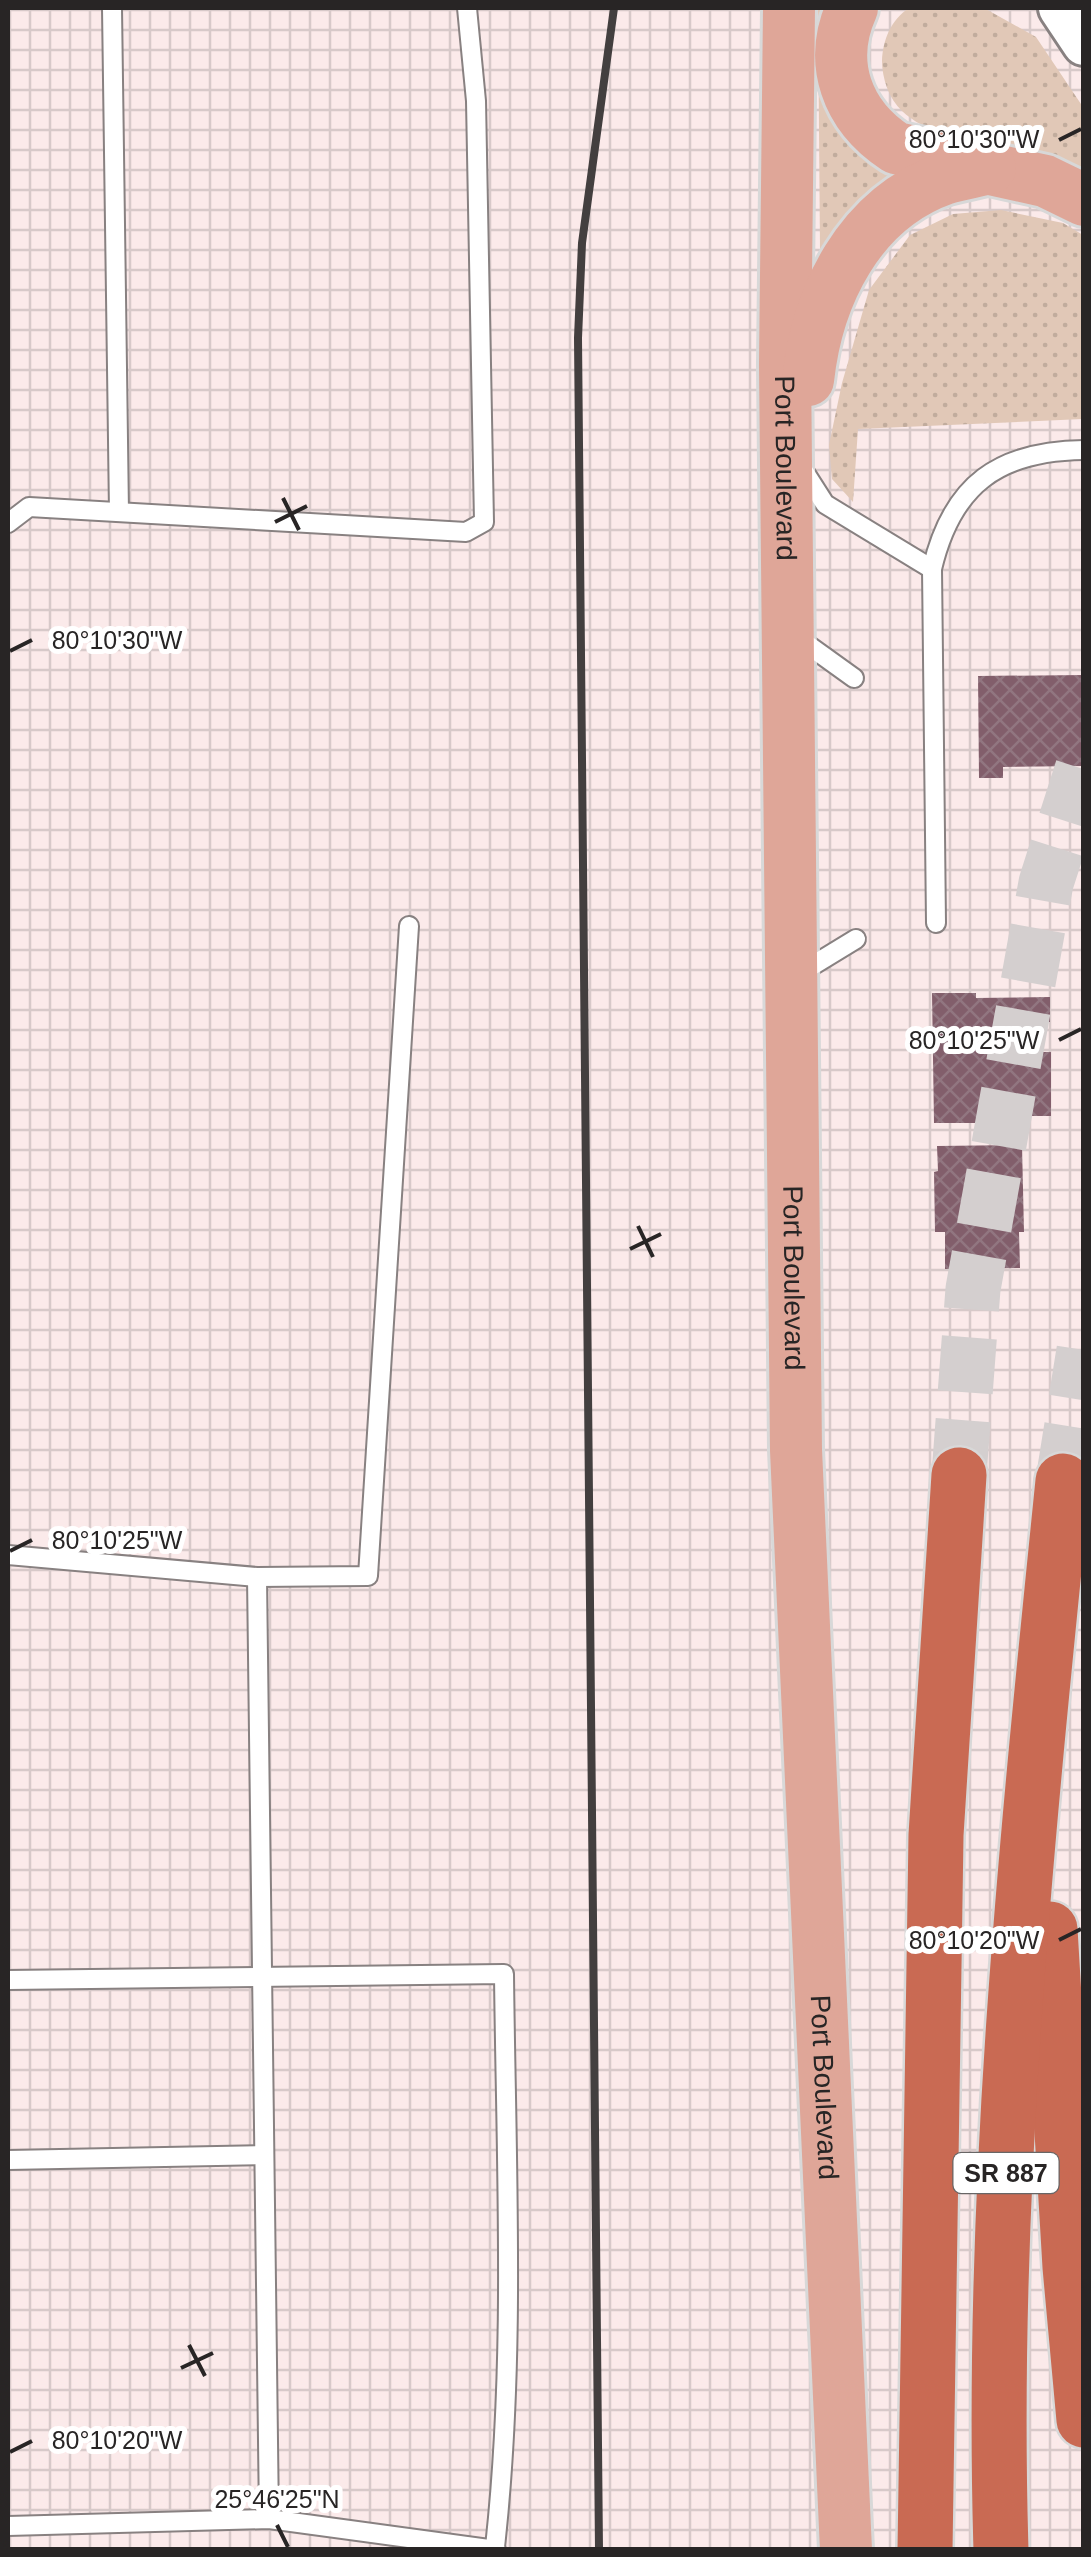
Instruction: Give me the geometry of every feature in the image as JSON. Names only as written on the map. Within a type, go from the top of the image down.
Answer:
[{"type":"highway","name":"SR 887","points":[[925,2550],[936,1836],[960,1475]]},
{"type":"highway","name":"SR 887","points":[[1001,2550],[1000,2296],[1017,1960],[1063,1481]]},
{"type":"highway","points":[[1031,1796],[1048,1893],[1070,2267],[1084,2420]]},
{"type":"main road","name":"Port Boulevard","points":[[789,8],[785,345],[796,1450],[846,2550]]},
{"type":"main road","points":[[852,8],[843,32],[840,58],[847,92],[863,121],[896,148],[1046,181],[1084,200]]},
{"type":"main road","points":[[788,447],[806,394],[816,324],[858,243],[881,216],[914,194],[944,180],[990,168]]},
{"type":"street","points":[[1060,8],[1084,44]]},
{"type":"lane","points":[[112,8],[119,512]]},
{"type":"lane","points":[[8,506],[466,532],[484,522],[476,101],[468,8]]},
{"type":"lane","points":[[788,447],[825,504],[932,569]]},
{"type":"lane","points":[[936,923],[932,569],[948,518],[982,478],[1025,456],[1053,450],[1084,450]]},
{"type":"lane","points":[[8,522],[29,507]]},
{"type":"lane","points":[[789,631],[854,678]]},
{"type":"lane","points":[[8,1556],[258,1577],[368,1576],[409,926]]},
{"type":"lane","points":[[793,977],[856,938]]},
{"type":"lane","points":[[258,1577],[269,2519]]},
{"type":"lane","points":[[8,1980],[504,1974],[506,2354],[504,2467],[495,2548],[269,2519],[8,2526]]},
{"type":"lane","points":[[8,2160],[264,2156]]},
{"type":"shaded area","points":[[8,8],[1083,8],[1083,2549],[8,2550]]},
{"type":"shaded area","points":[[818,8],[834,8],[898,172],[823,252],[820,251]]},
{"type":"shaded area","points":[[909,8],[984,8],[1036,37],[1083,107],[1083,180],[937,133],[902,111],[887,88],[882,61],[889,31]]},
{"type":"shaded area","points":[[1001,210],[1063,223],[1083,235],[1083,419],[858,429],[853,502],[832,479],[829,445],[869,290],[910,235],[953,214]]},
{"type":"building","points":[[1084,675],[1084,766],[1003,767],[1003,778],[979,778],[978,676]]},
{"type":"building","points":[[932,993],[976,993],[976,998],[1050,997],[1050,1022],[1042,1022],[1043,1052],[1051,1052],[1051,1116],[1019,1116],[1019,1123],[934,1123]]},
{"type":"building","points":[[1022,1145],[1024,1232],[1019,1232],[1020,1268],[945,1269],[945,1232],[935,1232],[937,1146]]},
{"type":"tunnel","points":[[959,1475],[973,1289],[1046,883],[1084,764]]},
{"type":"tunnel","points":[[1063,1481],[1084,1350]]},
{"type":"railway","points":[[599,2550],[578,338],[582,243],[614,8]]}]
